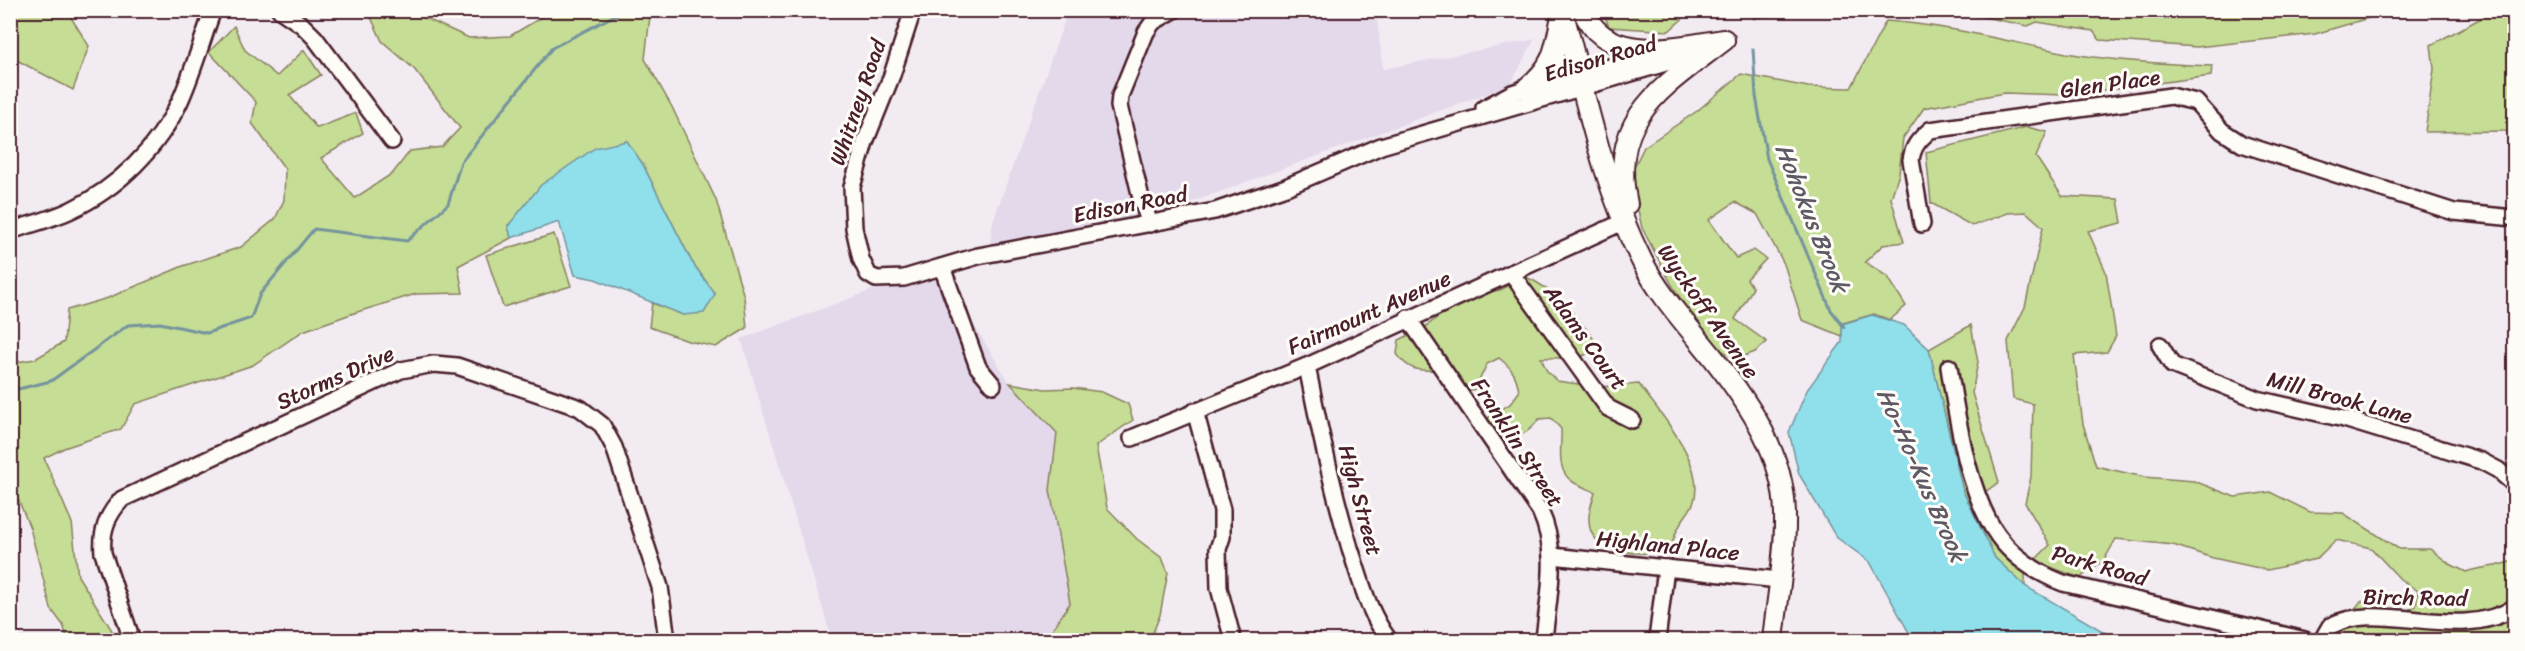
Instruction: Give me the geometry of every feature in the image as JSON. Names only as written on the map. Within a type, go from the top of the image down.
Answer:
[{"type":"main road","points":[[1583,10],[1598,33],[1608,40],[1628,47],[1651,49],[1724,40]]},
{"type":"main road","points":[[1527,88],[1543,75],[1554,55],[1563,12]]},
{"type":"main road","name":"Wyckoff Avenue","points":[[1563,12],[1602,163],[1623,222],[1657,286],[1737,391],[1771,448],[1778,469],[1785,513],[1773,640]]},
{"type":"main road","points":[[1638,252],[1623,184],[1622,163],[1628,138],[1642,111],[1666,83],[1724,40]]},
{"type":"street","points":[[10,231],[71,210],[101,193],[148,151],[180,101],[213,10]]},
{"type":"street","points":[[280,10],[302,25],[315,38],[392,141]]},
{"type":"street","name":"Whitney Road","points":[[913,10],[892,75],[858,164],[852,188],[854,228],[864,268],[876,279],[904,278],[942,267]]},
{"type":"street","points":[[1150,224],[1141,198],[1119,106],[1120,96],[1146,32],[1154,22],[1173,10]]},
{"type":"street","name":"Edison Road","points":[[942,267],[978,256],[1215,211],[1261,196],[1381,146],[1582,81],[1724,40]]},
{"type":"street","name":"Edison Road","points":[[1458,122],[1512,93],[1527,88],[1582,81]]},
{"type":"street","name":"Glen Place","points":[[1922,224],[1911,160],[1912,150],[1919,139],[1930,130],[2171,96],[2196,102],[2222,131],[2242,144],[2454,212],[2514,218]]},
{"type":"street","name":"Fairmount Avenue","points":[[1132,438],[1307,366],[1623,222]]},
{"type":"street","points":[[942,267],[978,366],[993,385]]},
{"type":"street","name":"Adams Court","points":[[1511,273],[1608,408],[1632,420]]},
{"type":"street","name":"Franklin Street","points":[[1408,318],[1540,511],[1551,540],[1552,556],[1544,640]]},
{"type":"street","name":"Mill Brook Lane","points":[[2160,345],[2172,365],[2200,377],[2258,399],[2344,419],[2481,460],[2498,470],[2514,484]]},
{"type":"street","name":"Storms Drive","points":[[132,640],[103,553],[102,542],[107,519],[122,499],[401,370],[434,364],[457,366],[580,408],[602,425],[614,447],[660,587],[667,640]]},
{"type":"street","name":"High Street","points":[[1307,366],[1326,467],[1337,504],[1369,609],[1389,640]]},
{"type":"street","name":"Park Road","points":[[1949,367],[1955,416],[1981,508],[2002,542],[2029,567],[2063,583],[2305,640]]},
{"type":"street","points":[[1195,411],[1222,510],[1223,530],[1218,549],[1219,588],[1233,640]]},
{"type":"street","name":"Highland Place","points":[[1552,556],[1779,580]]},
{"type":"street","points":[[1657,640],[1666,568]]},
{"type":"street","name":"Birch Road","points":[[2322,640],[2330,626],[2354,618],[2469,622],[2498,616],[2514,608]]},
{"type":"shaded area","points":[[1068,11],[1376,11],[1383,69],[1535,39],[1510,85],[1176,208],[1163,218],[990,244],[993,221]]},
{"type":"shaded area","points":[[937,266],[1010,383],[1057,433],[1050,490],[1071,603],[1045,640],[832,640],[741,339]]},
{"type":"green space","points":[[1754,10],[1802,11],[1754,18]]},
{"type":"green space","points":[[2496,10],[2514,11],[2514,131],[2425,132],[2434,69],[2431,45]]},
{"type":"green space","points":[[10,11],[67,11],[89,46],[73,90],[11,57]]},
{"type":"green space","points":[[368,11],[409,11],[469,38],[510,36],[552,11],[653,11],[650,16],[645,59],[672,107],[716,200],[744,297],[747,328],[716,347],[688,341],[649,327],[652,303],[683,315],[715,294],[692,262],[642,163],[626,141],[508,225],[511,238],[458,266],[463,293],[416,294],[303,331],[253,365],[135,404],[121,429],[64,448],[44,458],[72,523],[78,576],[116,640],[68,640],[63,625],[51,609],[30,528],[11,482],[11,363],[35,359],[64,342],[67,310],[108,298],[183,266],[241,247],[275,219],[284,200],[285,169],[252,123],[256,102],[209,52],[234,26],[245,50],[277,76],[304,50],[321,75],[289,95],[317,128],[356,113],[363,133],[321,158],[355,198],[393,173],[410,151],[442,147],[460,128],[414,69],[382,41]]},
{"type":"green space","points":[[1603,11],[1691,11],[1669,31],[1609,27]]},
{"type":"green space","points":[[1954,11],[2392,11],[2315,34],[2197,47],[2100,40],[2093,31],[2037,22],[2028,26]]},
{"type":"green space","points":[[1886,21],[1954,30],[2084,56],[2212,66],[2211,76],[2065,95],[2004,93],[1924,108],[1903,138],[1899,174],[1891,198],[1904,242],[1883,245],[1865,262],[1888,277],[1906,306],[1890,320],[1874,314],[1843,323],[1842,336],[1802,320],[1784,264],[1757,214],[1735,202],[1709,220],[1736,258],[1754,250],[1766,259],[1747,279],[1753,288],[1735,319],[1767,342],[1755,352],[1737,359],[1709,344],[1672,285],[1642,228],[1630,175],[1644,147],[1697,111],[1741,74],[1808,87],[1851,88]]},
{"type":"green space","points":[[2027,127],[2047,132],[2036,157],[2062,196],[2118,199],[2122,223],[2088,231],[2106,272],[2116,336],[2107,352],[2074,355],[2083,424],[2096,466],[2144,477],[2194,481],[2235,497],[2270,492],[2310,512],[2343,513],[2399,549],[2430,549],[2450,564],[2466,572],[2514,560],[2514,640],[2330,640],[2361,601],[2404,612],[2416,606],[2418,591],[2400,579],[2371,548],[2336,540],[2316,559],[2268,570],[2213,558],[2173,545],[2116,539],[2104,560],[2080,578],[2034,561],[2050,545],[2025,503],[2031,477],[2033,404],[2013,399],[2008,341],[2025,307],[2043,227],[2026,212],[2008,213],[1972,226],[1931,203],[1926,152]]},
{"type":"green space","points":[[554,234],[571,286],[503,307],[486,255]]},
{"type":"green space","points":[[1526,277],[1555,295],[1593,338],[1591,352],[1584,355],[1572,358],[1541,358],[1547,371],[1557,381],[1600,387],[1639,384],[1668,423],[1687,454],[1696,486],[1694,501],[1677,531],[1670,551],[1633,553],[1608,548],[1598,541],[1591,532],[1589,520],[1595,492],[1567,477],[1561,458],[1561,429],[1551,418],[1539,419],[1524,433],[1493,444],[1486,419],[1510,404],[1519,392],[1513,373],[1499,358],[1487,364],[1475,389],[1462,392],[1448,391],[1442,379],[1432,370],[1412,368],[1404,363],[1397,354],[1399,340],[1425,327],[1447,310],[1485,292],[1500,290]]},
{"type":"green space","points":[[1971,325],[1978,362],[1972,393],[1999,482],[1981,495],[2025,574],[2025,586],[1995,558],[1963,491],[1929,349]]},
{"type":"green space","points":[[1010,383],[1045,389],[1073,388],[1102,392],[1128,404],[1133,420],[1096,446],[1107,508],[1137,539],[1162,558],[1168,572],[1160,615],[1150,640],[1045,640],[1070,603],[1050,490],[1057,433]]},
{"type":"water","points":[[627,141],[642,163],[692,262],[715,294],[704,313],[683,315],[595,279],[575,275],[559,222],[511,238],[508,226],[541,185],[595,148]]},
{"type":"water","name":"Ho-Ho-Kus Brook","points":[[1872,315],[1904,325],[1929,349],[1963,491],[1995,558],[2025,586],[2118,640],[1913,640],[1870,562],[1836,537],[1799,474],[1789,432],[1807,390],[1842,342],[1842,324]]},
{"type":"waterway","name":"Hohokus Brook","points":[[10,391],[51,381],[128,325],[160,323],[207,333],[251,318],[260,294],[314,229],[407,241],[448,204],[461,162],[552,48],[625,10]]},
{"type":"waterway","name":"Hohokus Brook","points":[[1754,10],[1754,18]]},
{"type":"waterway","name":"Hohokus Brook","points":[[1753,49],[1756,96],[1767,159],[1831,310],[1844,327]]}]
